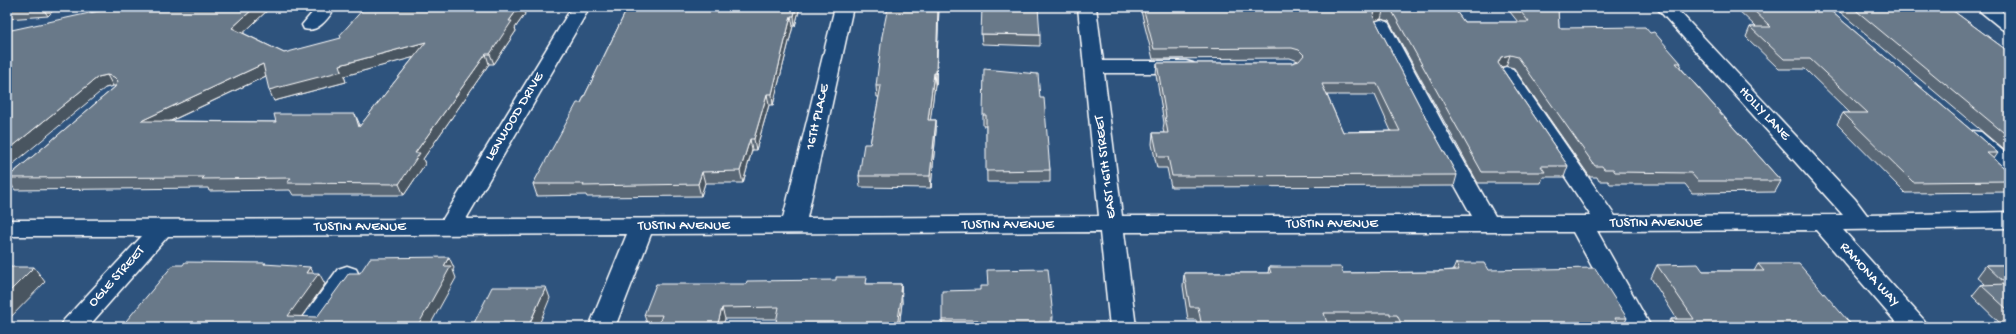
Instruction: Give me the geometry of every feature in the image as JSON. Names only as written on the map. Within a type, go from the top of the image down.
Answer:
[{"type":"street","points":[[311,25],[327,7]]},
{"type":"street","name":"LENWOOD DRIVE","points":[[450,227],[581,7]]},
{"type":"street","name":"16TH PLACE","points":[[793,227],[844,7]]},
{"type":"street","name":"EAST 16TH STREET","points":[[1087,7],[1113,224],[1123,327]]},
{"type":"street","name":"HOLLY LANE","points":[[1665,7],[1847,204],[1862,223]]},
{"type":"street","points":[[1984,7],[2009,25]]},
{"type":"street","points":[[1381,26],[1439,137],[1488,224]]},
{"type":"street","points":[[1094,67],[1204,67]]},
{"type":"street","points":[[1506,73],[1608,224]]},
{"type":"street","points":[[1962,127],[2009,168]]},
{"type":"street","name":"TUSTIN AVENUE","points":[[7,228],[1862,223],[2009,220]]},
{"type":"street","name":"RAMONA WAY","points":[[1823,222],[1915,327]]},
{"type":"street","points":[[1580,223],[1638,327]]},
{"type":"street","points":[[602,327],[642,226]]},
{"type":"street","name":"OGLE STREET","points":[[73,327],[162,228]]},
{"type":"street","points":[[309,327],[347,275]]},
{"type":"building","points":[[117,7],[255,7],[232,28],[284,53],[341,38],[340,35],[365,7],[519,7],[509,21],[512,21],[490,54],[486,54],[415,153],[420,153],[399,184],[287,183],[291,178],[7,178],[115,87],[118,81],[114,77],[107,75],[98,77],[7,151],[7,31]],"holes":[[[426,42],[359,127],[355,114],[274,114],[276,122],[141,121],[263,64],[269,90],[342,71],[340,65]]]},
{"type":"building","points":[[628,7],[796,7],[794,16],[791,16],[772,94],[767,94],[754,139],[750,139],[740,171],[702,172],[698,184],[583,186],[584,184],[533,184],[577,103],[581,103]]},
{"type":"building","points":[[888,7],[938,7],[936,73],[934,73],[928,120],[936,120],[930,176],[859,176],[864,144],[870,144],[881,86],[876,86],[882,36]]},
{"type":"building","points":[[982,7],[1038,7],[1040,35],[981,34]]},
{"type":"building","points":[[1143,7],[1453,7],[1464,22],[1529,22],[1517,7],[1558,7],[1559,28],[1645,27],[1650,33],[1654,32],[1681,63],[1676,63],[1781,181],[1698,181],[1691,173],[1615,172],[1613,169],[1604,169],[1602,166],[1595,166],[1518,57],[1510,55],[1501,57],[1498,63],[1568,166],[1541,166],[1545,172],[1482,172],[1392,11],[1384,8],[1376,10],[1373,16],[1457,175],[1172,176],[1168,157],[1158,157],[1153,133],[1168,133],[1157,63],[1292,63],[1299,61],[1304,55],[1299,50],[1292,48],[1154,49]],"holes":[[[1322,84],[1377,84],[1400,131],[1343,132]]]},
{"type":"building","points":[[1750,7],[1826,7],[1998,153],[1987,153],[2009,172],[2009,181],[1913,182],[1843,113],[1868,113],[1810,59],[1784,59],[1750,27],[1771,27]]},
{"type":"building","points":[[1852,7],[1948,7],[2009,52],[2009,137]]},
{"type":"building","points":[[984,69],[1038,74],[1040,98],[1044,98],[1050,170],[986,171],[986,115],[983,115]]},
{"type":"building","points":[[449,257],[444,266],[451,266],[417,327],[121,327],[173,265],[183,265],[185,262],[266,263],[264,264],[310,267],[306,273],[319,273],[288,316],[317,317],[349,273],[360,273],[370,258]]},
{"type":"building","points":[[1456,263],[1484,263],[1488,270],[1595,268],[1627,318],[1615,318],[1620,327],[1403,327],[1397,315],[1390,315],[1390,313],[1324,313],[1328,327],[1202,327],[1198,307],[1190,307],[1184,273],[1271,273],[1269,267],[1341,267],[1343,273],[1439,272],[1459,270]]},
{"type":"building","points":[[1698,264],[1703,271],[1764,271],[1758,264],[1799,264],[1853,327],[1676,327],[1671,319],[1694,319],[1657,265]]},
{"type":"building","points":[[1986,265],[2009,265],[2009,311],[1981,285],[2006,284]]},
{"type":"building","points":[[7,267],[34,267],[7,294]]},
{"type":"building","points":[[1048,269],[1053,317],[1051,317],[1051,327],[977,327],[978,320],[942,320],[942,291],[980,290],[980,286],[988,286],[987,270]]},
{"type":"building","points":[[836,277],[867,277],[866,284],[901,284],[900,292],[902,292],[897,327],[775,327],[779,307],[722,308],[717,327],[658,327],[662,315],[644,315],[656,284],[746,284],[747,281],[836,280]]},
{"type":"building","points":[[492,287],[546,287],[528,327],[472,327]]}]
